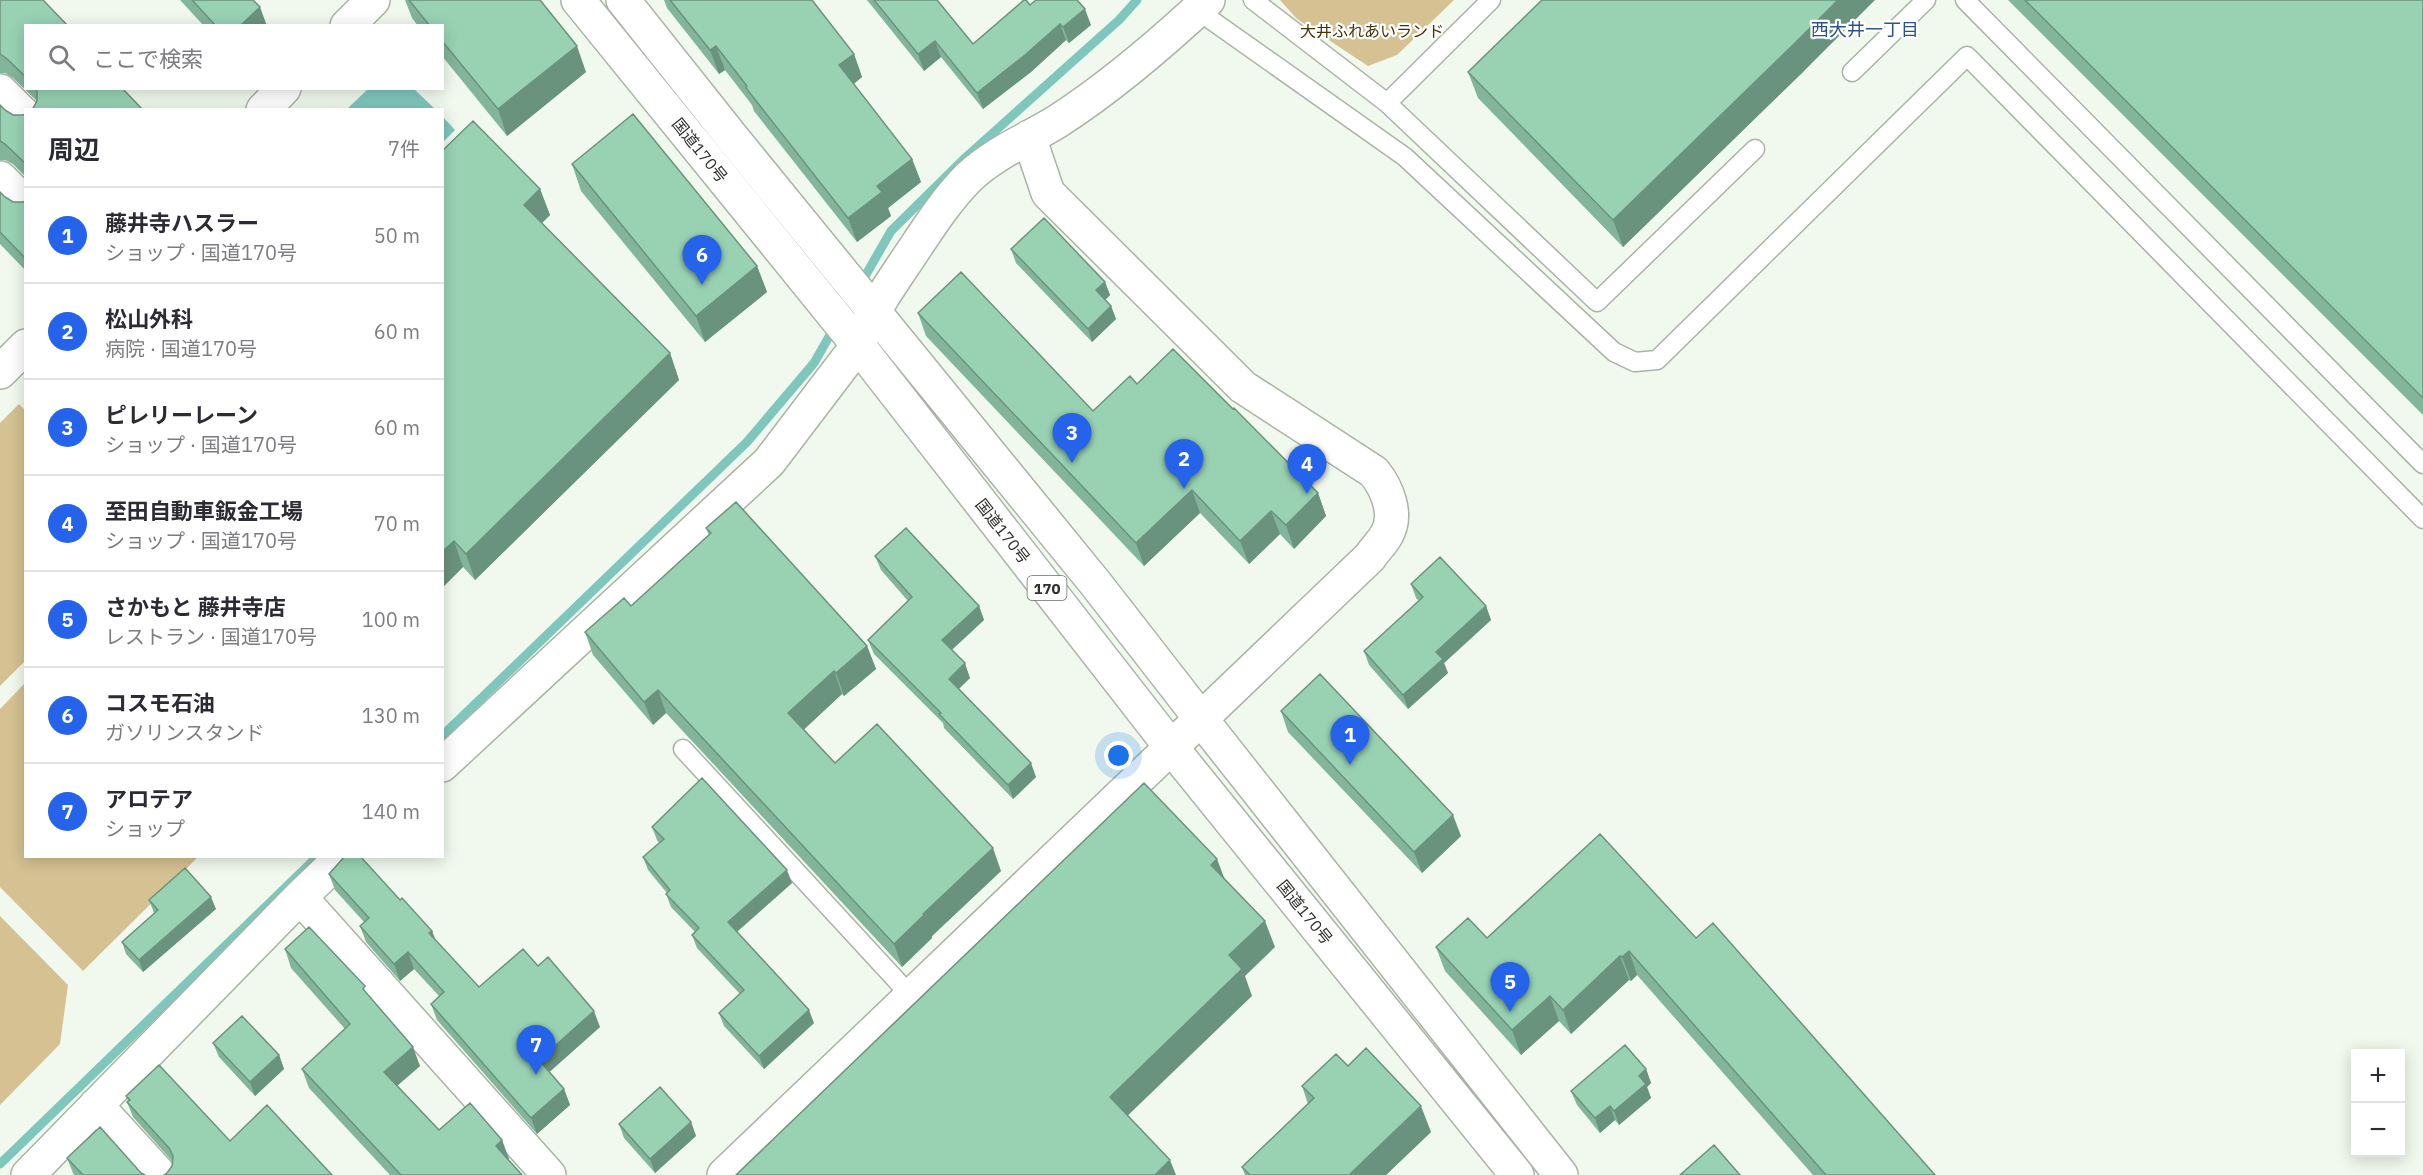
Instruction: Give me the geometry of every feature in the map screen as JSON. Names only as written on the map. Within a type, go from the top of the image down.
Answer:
[{"type":"main road","points":[[349,24],[373,0]]},
{"type":"main road","name":"国道170号","points":[[578,0],[858,345],[1171,747],[1517,1175]]},
{"type":"main road","name":"国道170号","points":[[622,0],[1096,584],[1200,719],[1558,1168]]},
{"type":"main road","points":[[444,763],[770,462],[858,345],[873,310],[950,198],[971,176],[1059,120],[1121,76],[1168,38],[1202,5]]},
{"type":"main road","points":[[265,108],[282,90]]},
{"type":"main road","points":[[0,91],[24,115]]},
{"type":"main road","points":[[724,1175],[1370,557],[1388,532],[1391,508],[1384,483],[1374,472],[1243,387],[1048,193],[1029,137]]},
{"type":"main road","points":[[0,178],[24,202]]},
{"type":"main road","points":[[0,372],[24,348]]},
{"type":"main road","points":[[28,1175],[341,858]]},
{"type":"main road","points":[[300,897],[549,1175]]},
{"type":"main road","points":[[96,1105],[160,1175]]},
{"type":"main road","points":[[1472,1120],[1506,1175]]},
{"type":"lane","points":[[1253,0],[1387,103],[1597,302],[1755,149]]},
{"type":"lane","points":[[1387,103],[1491,0]]},
{"type":"lane","points":[[1852,72],[1926,0]]},
{"type":"lane","points":[[1965,0],[2423,464]]},
{"type":"lane","points":[[1202,5],[1405,157],[1614,352],[1635,362],[1657,360],[1967,56],[2423,519]]},
{"type":"lane","points":[[683,749],[911,996]]},
{"type":"green space","name":"大井ふれあいランド","points":[[1280,0],[1454,0],[1397,55],[1368,66],[1297,19]]},
{"type":"green space","points":[[19,404],[24,409],[24,662],[0,686],[0,423]]},
{"type":"green space","points":[[24,684],[24,858],[197,858],[83,971],[0,887],[0,709]]},
{"type":"green space","points":[[0,916],[68,985],[60,1044],[0,1105]]},
{"type":"water","points":[[367,90],[415,90],[434,108],[348,108]]},
{"type":"water","points":[[444,118],[455,130],[444,141]]},
{"type":"building","points":[[0,0],[43,0],[66,24],[24,24],[24,75],[0,54]]},
{"type":"building","points":[[192,0],[253,0],[260,7],[242,24],[214,24]]},
{"type":"building","points":[[409,0],[540,0],[577,46],[498,109],[444,43],[444,24],[428,24]]},
{"type":"building","points":[[670,0],[812,0],[854,54],[839,65],[912,159],[877,186],[882,192],[848,218],[716,46],[710,50]]},
{"type":"building","points":[[874,0],[937,0],[973,44],[1024,0],[1030,5],[1036,0],[1077,0],[1085,9],[1063,27],[1060,24],[977,93],[935,41],[918,54]]},
{"type":"building","points":[[1542,0],[1838,0],[1613,220],[1468,72]]},
{"type":"building","points":[[2025,0],[2423,0],[2423,398]]},
{"type":"building","points":[[36,90],[124,90],[141,108],[33,108],[37,101]]},
{"type":"building","points":[[0,105],[13,115],[24,115],[24,162],[0,141]]},
{"type":"building","points":[[633,114],[757,266],[696,316],[572,164]]},
{"type":"building","points":[[473,121],[540,189],[524,205],[670,353],[466,554],[454,541],[444,550],[444,149]]},
{"type":"building","points":[[0,192],[13,202],[24,202],[24,257],[0,232]]},
{"type":"building","points":[[1044,218],[1105,282],[1096,290],[1111,306],[1088,329],[1011,249]]},
{"type":"building","points":[[961,272],[1093,411],[1130,376],[1137,384],[1173,349],[1318,493],[1286,525],[1271,511],[1240,541],[1192,490],[1136,543],[918,313]]},
{"type":"building","points":[[736,502],[867,646],[836,673],[834,671],[788,713],[835,763],[877,724],[993,848],[894,944],[658,690],[644,702],[585,632],[624,598],[631,606],[711,533],[706,528]]},
{"type":"building","points":[[906,528],[979,606],[942,640],[965,663],[949,679],[1031,763],[1008,785],[939,714],[941,713],[868,640],[912,597],[875,556]]},
{"type":"building","points":[[1440,557],[1486,606],[1436,652],[1443,659],[1403,695],[1364,651],[1423,597],[1411,584]]},
{"type":"building","points":[[1320,674],[1453,815],[1414,852],[1281,711]]},
{"type":"building","points":[[702,778],[787,870],[728,922],[809,1010],[759,1056],[719,1013],[744,990],[692,935],[699,928],[666,894],[670,890],[643,857],[664,839],[652,827]]},
{"type":"building","points":[[1144,783],[1217,859],[1211,865],[1265,921],[1229,955],[1242,969],[1110,1097],[1170,1160],[1155,1175],[736,1175]]},
{"type":"building","points":[[1600,834],[1696,938],[1713,923],[1935,1175],[1826,1175],[1629,951],[1622,957],[1620,956],[1563,1010],[1550,996],[1512,1030],[1436,947],[1468,918],[1487,938]]},
{"type":"building","points":[[343,858],[362,858],[432,931],[429,933],[479,987],[523,949],[538,966],[548,957],[594,1011],[539,1060],[564,1089],[531,1118],[431,1004],[444,992],[408,952],[394,964],[360,926],[369,918],[329,874]]},
{"type":"building","points":[[185,868],[211,897],[139,960],[122,942],[158,910],[149,900]]},
{"type":"building","points":[[309,927],[365,986],[363,989],[413,1047],[384,1072],[439,1130],[470,1103],[502,1140],[496,1146],[522,1175],[401,1175],[302,1069],[350,1024],[285,949]]},
{"type":"building","points":[[242,1016],[279,1055],[250,1082],[213,1043]]},
{"type":"building","points":[[1625,1045],[1646,1069],[1639,1076],[1646,1084],[1614,1111],[1610,1106],[1595,1118],[1571,1091]]},
{"type":"building","points":[[1366,1048],[1421,1106],[1349,1175],[1250,1175],[1242,1167],[1314,1098],[1302,1086],[1336,1054],[1348,1066]]},
{"type":"building","points":[[159,1065],[230,1141],[267,1105],[332,1175],[164,1175],[172,1166],[173,1156],[169,1148],[127,1102],[130,1100],[126,1096]]},
{"type":"building","points":[[660,1087],[691,1122],[650,1159],[619,1124]]},
{"type":"building","points":[[100,1127],[145,1175],[83,1175],[67,1158]]},
{"type":"building","points":[[1714,1145],[1740,1175],[1680,1175]]},
{"type":"waterway","points":[[860,285],[891,231],[965,158],[1119,20],[1137,0]]},
{"type":"waterway","points":[[444,734],[747,442],[814,363],[834,328]]},
{"type":"waterway","points":[[0,1164],[316,858]]},
{"type":"place","name":"コスモ石油","points":[[702,285]]},
{"type":"place","name":"ピレリーレーン","points":[[1072,463]]},
{"type":"place","name":"松山外科","points":[[1184,489]]},
{"type":"place","name":"至田自動車鈑金工場","points":[[1307,494]]},
{"type":"place","name":"藤井寺ハスラー","points":[[1350,765]]},
{"type":"place","name":"さかもと 藤井寺店","points":[[1510,1012]]},
{"type":"place","name":"アロテア","points":[[536,1075]]},
{"type":"district","name":"西大井一丁目","points":[[1865,29]]}]
